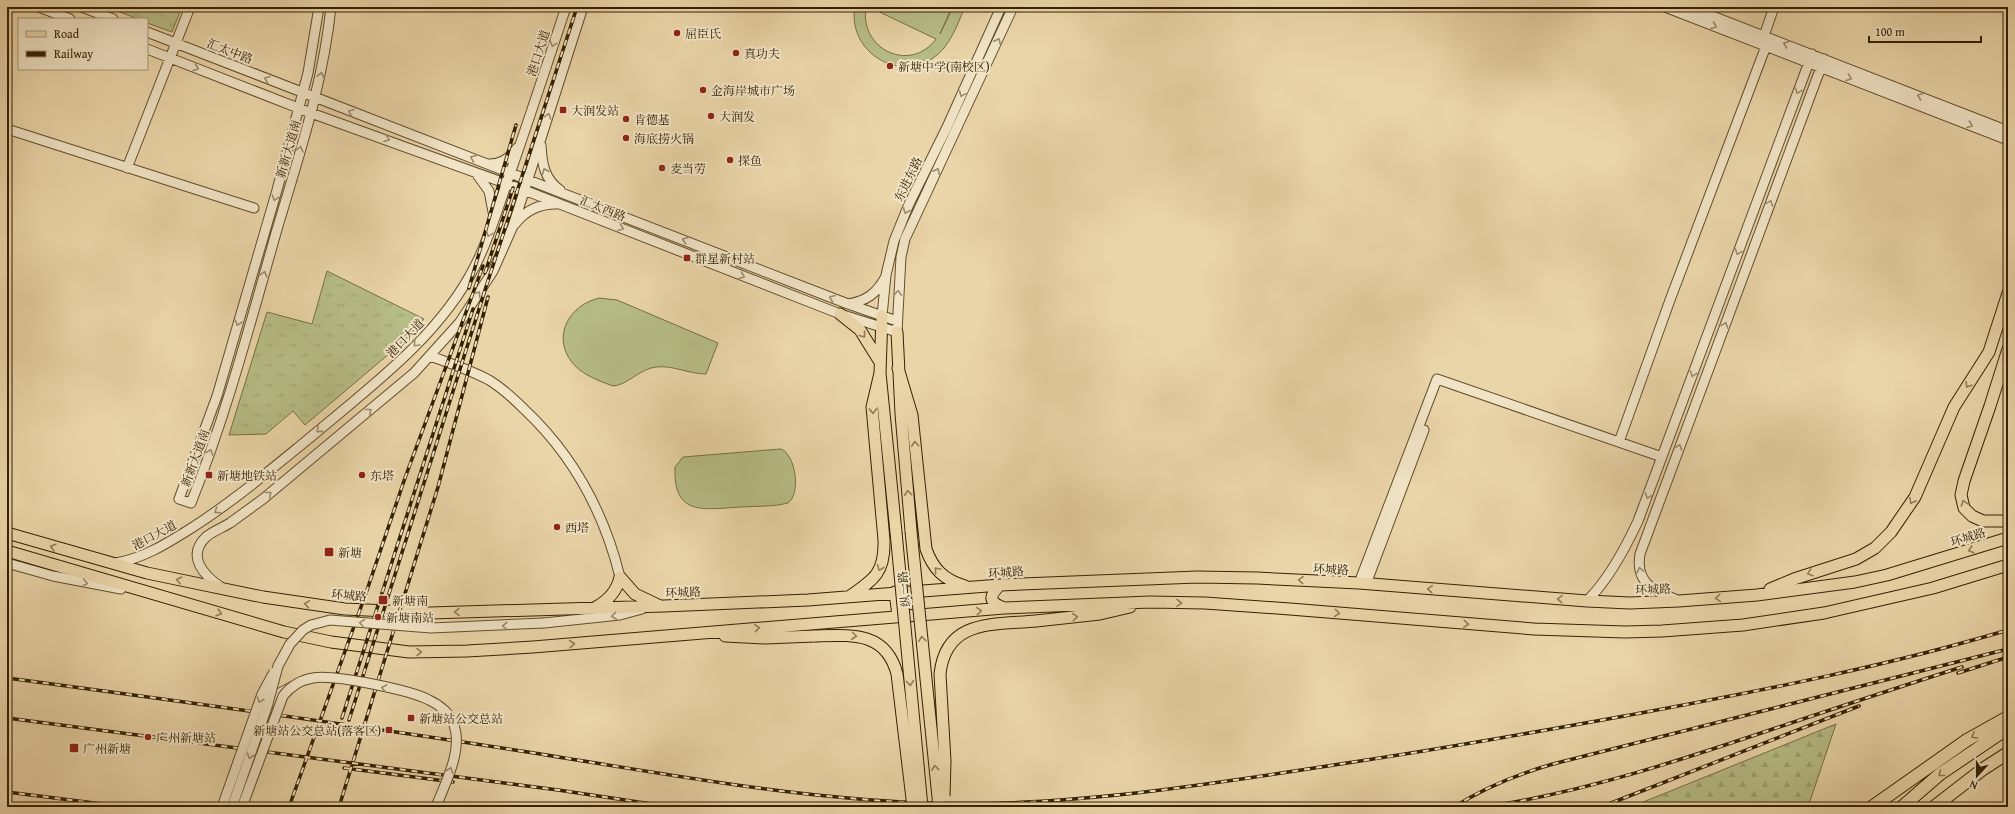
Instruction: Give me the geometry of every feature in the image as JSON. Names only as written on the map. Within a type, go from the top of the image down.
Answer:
[{"type":"highway","points":[[1872,807],[1967,740],[2008,717]]},
{"type":"highway","points":[[1902,807],[1940,774],[2008,728]]},
{"type":"highway","points":[[1934,807],[1983,769],[2008,753]]},
{"type":"main road","points":[[1757,595],[1794,579],[1856,559],[1875,548],[1891,532],[1915,497],[1954,407],[1989,352],[2008,294]]},
{"type":"main road","points":[[840,314],[860,330],[880,367],[872,407],[884,540],[884,558],[879,572],[868,584],[850,596]]},
{"type":"main road","name":"东进东路","points":[[880,367],[882,322]]},
{"type":"main road","name":"东进东路","points":[[897,332],[898,368]]},
{"type":"main road","points":[[2006,353],[1990,406],[1964,481],[1961,495],[1964,508],[1972,516],[1983,521],[2008,521]]},
{"type":"main road","name":"纵一路","points":[[880,367],[922,807]]},
{"type":"main road","points":[[898,368],[912,416],[924,537],[927,553],[936,569],[951,582],[971,588]]},
{"type":"main road","name":"纵一路","points":[[898,368],[912,532],[939,807]]},
{"type":"main road","name":"环城路","points":[[7,533],[111,564],[224,590],[345,609],[430,613],[808,600],[1000,585],[1197,576],[1362,584],[1587,601],[1679,601],[1757,595],[1854,582],[1881,576],[2008,538]]},
{"type":"main road","points":[[884,540],[894,548],[901,550],[915,546],[924,537]]},
{"type":"main road","points":[[7,551],[284,632],[380,649],[409,652],[533,647],[1004,608],[1150,602],[1205,603],[1282,608],[1534,630],[1625,632],[1662,631],[1742,625],[1824,613],[1933,588],[2008,565]]},
{"type":"main road","points":[[620,576],[630,588],[642,598],[664,606]]},
{"type":"main road","points":[[596,607],[611,597],[617,587],[620,576]]},
{"type":"main road","points":[[1000,585],[994,591],[992,601],[996,605],[1004,608]]},
{"type":"main road","points":[[895,592],[898,616]]},
{"type":"main road","points":[[944,807],[945,761],[940,674],[941,665],[947,647],[952,640],[969,628],[1100,614],[1150,602]]},
{"type":"main road","points":[[696,633],[746,638],[854,635],[863,637],[880,645],[891,658],[897,674],[913,807]]},
{"type":"street","points":[[39,7],[67,18]]},
{"type":"street","points":[[82,7],[110,18]]},
{"type":"street","points":[[127,168],[190,7]]},
{"type":"street","name":"新新大道南","points":[[319,7],[312,56],[278,190],[216,396],[179,499],[191,503],[221,419],[311,113],[323,62],[331,7]]},
{"type":"street","name":"港口大道","points":[[111,564],[135,559],[150,552],[174,539],[232,501],[382,377],[418,343],[445,312],[475,266],[494,219],[511,173],[566,7]]},
{"type":"street","points":[[224,590],[208,578],[199,566],[197,553],[205,538],[243,514],[393,392],[430,356],[460,322],[493,271],[512,226],[583,7]]},
{"type":"street","name":"东进东路","points":[[882,322],[886,275],[894,241],[909,204],[947,127],[1001,7]]},
{"type":"street","name":"东进东路","points":[[897,332],[901,258],[905,239],[1013,7]]},
{"type":"street","points":[[1665,7],[1766,46],[1811,58]]},
{"type":"street","points":[[1689,7],[1764,36],[1822,63],[2008,140]]},
{"type":"street","points":[[1764,36],[1774,7]]},
{"type":"street","name":"汇太中路","points":[[148,32],[303,93]]},
{"type":"street","points":[[1619,442],[1670,300],[1766,46]]},
{"type":"street","points":[[148,49],[300,108]]},
{"type":"street","points":[[1587,601],[1600,587],[1631,537],[1811,58]]},
{"type":"street","points":[[1822,63],[2008,131]]},
{"type":"street","points":[[1679,601],[1656,591],[1644,582],[1639,572],[1640,554],[1822,63]]},
{"type":"street","name":"汇太西路","points":[[303,93],[848,304],[882,322],[897,332]]},
{"type":"street","name":"汇太西路","points":[[300,108],[524,190],[840,314],[882,322],[897,321]]},
{"type":"street","points":[[7,129],[254,208]]},
{"type":"street","points":[[487,164],[501,163],[507,159],[512,155],[522,140]]},
{"type":"street","points":[[540,140],[544,171],[556,187],[566,194]]},
{"type":"street","points":[[475,172],[483,180],[489,191],[494,219]]},
{"type":"street","points":[[512,226],[527,212],[544,205],[560,204]]},
{"type":"street","points":[[596,218],[600,207]]},
{"type":"street","points":[[848,304],[863,301],[875,293],[886,275]]},
{"type":"street","points":[[430,356],[490,381],[519,404],[545,430],[568,459],[588,491],[604,524],[620,576]]},
{"type":"street","points":[[1362,584],[1440,380],[1662,457]]},
{"type":"street","points":[[232,501],[234,510],[243,514]]},
{"type":"street","points":[[7,563],[61,578],[154,594]]},
{"type":"street","points":[[222,807],[262,694],[297,635],[311,625],[330,620],[430,628],[544,623],[620,615],[651,606]]},
{"type":"street","points":[[232,807],[267,707],[278,666]]},
{"type":"street","points":[[267,707],[278,694],[294,685],[313,678],[340,679],[416,694],[431,700],[444,710],[454,723],[457,739],[452,765],[436,807]]},
{"type":"street","points":[[242,807],[279,704],[287,691],[294,685]]},
{"type":"green space","points":[[107,7],[182,7],[172,32],[148,23],[148,18],[135,18]]},
{"type":"green space","points":[[855,7],[866,7],[866,22],[870,35],[878,45],[889,52],[901,55],[913,55],[925,49],[936,39],[869,7],[952,7],[940,34],[953,7],[965,7],[956,28],[944,48],[939,53],[933,58],[919,65],[904,67],[890,64],[878,58],[867,49],[859,37],[855,23]]},
{"type":"green space","points":[[327,271],[424,319],[403,342],[305,425],[293,411],[266,434],[229,435],[267,312],[312,324]]},
{"type":"green space","points":[[599,298],[617,300],[718,343],[706,374],[693,373],[669,367],[656,367],[644,371],[624,383],[613,386],[579,370],[571,361],[566,351],[563,341],[564,331],[572,314],[580,307]]},
{"type":"green space","points":[[781,449],[790,459],[795,475],[794,492],[788,503],[770,506],[715,509],[693,506],[685,502],[679,495],[676,483],[675,467],[683,457]]},
{"type":"green space","points":[[1836,724],[1808,807],[1631,807]]},
{"type":"railway","points":[[349,720],[486,287],[577,7]]},
{"type":"railway","points":[[469,288],[516,125]]},
{"type":"railway","points":[[485,273],[513,188]]},
{"type":"railway","points":[[289,807],[366,593],[405,478],[483,266]]},
{"type":"railway","points":[[339,807],[438,487],[488,297]]},
{"type":"railway","points":[[342,718],[473,309]]},
{"type":"railway","points":[[7,678],[393,731],[773,790],[874,800],[980,804],[1035,802],[1143,792],[1252,778],[1395,756],[1641,713],[1780,686],[1917,655],[2008,630]]},
{"type":"railway","points":[[1454,807],[1502,782],[1553,764],[2008,649]]},
{"type":"railway","points":[[1958,673],[2008,657]]},
{"type":"railway","points":[[1485,807],[1558,793],[1666,764],[1962,667]]},
{"type":"railway","points":[[1601,807],[1859,706]]},
{"type":"railway","points":[[7,718],[558,790],[672,807]]},
{"type":"railway","points":[[344,768],[453,782]]},
{"type":"railway","points":[[7,792],[126,807]]},
{"type":"place","name":"屈臣氏","points":[[677,33]]},
{"type":"place","name":"真功夫","points":[[736,53]]},
{"type":"place","name":"新塘中学(南校区)","points":[[890,66]]},
{"type":"place","name":"金海岸城市广场","points":[[703,90]]},
{"type":"place","name":"大润发站","points":[[563,110]]},
{"type":"place","name":"大润发","points":[[711,116]]},
{"type":"place","name":"肯德基","points":[[626,119]]},
{"type":"place","name":"海底捞火锅","points":[[626,138]]},
{"type":"place","name":"探鱼","points":[[730,160]]},
{"type":"place","name":"麦当劳","points":[[662,168]]},
{"type":"place","name":"群星新村站","points":[[687,258]]},
{"type":"place","name":"新塘地铁站","points":[[209,475]]},
{"type":"place","name":"东塔","points":[[362,475]]},
{"type":"place","name":"西塔","points":[[557,527]]},
{"type":"place","name":"新塘","points":[[329,552]]},
{"type":"place","name":"新塘南","points":[[383,600]]},
{"type":"place","name":"新塘南站","points":[[378,617]]},
{"type":"place","name":"新塘站公交总站","points":[[411,718]]},
{"type":"place","name":"新塘站公交总站(落客区)","points":[[389,730]]},
{"type":"place","name":"广州新塘站","points":[[148,737]]},
{"type":"place","name":"广州新塘","points":[[74,748]]}]
